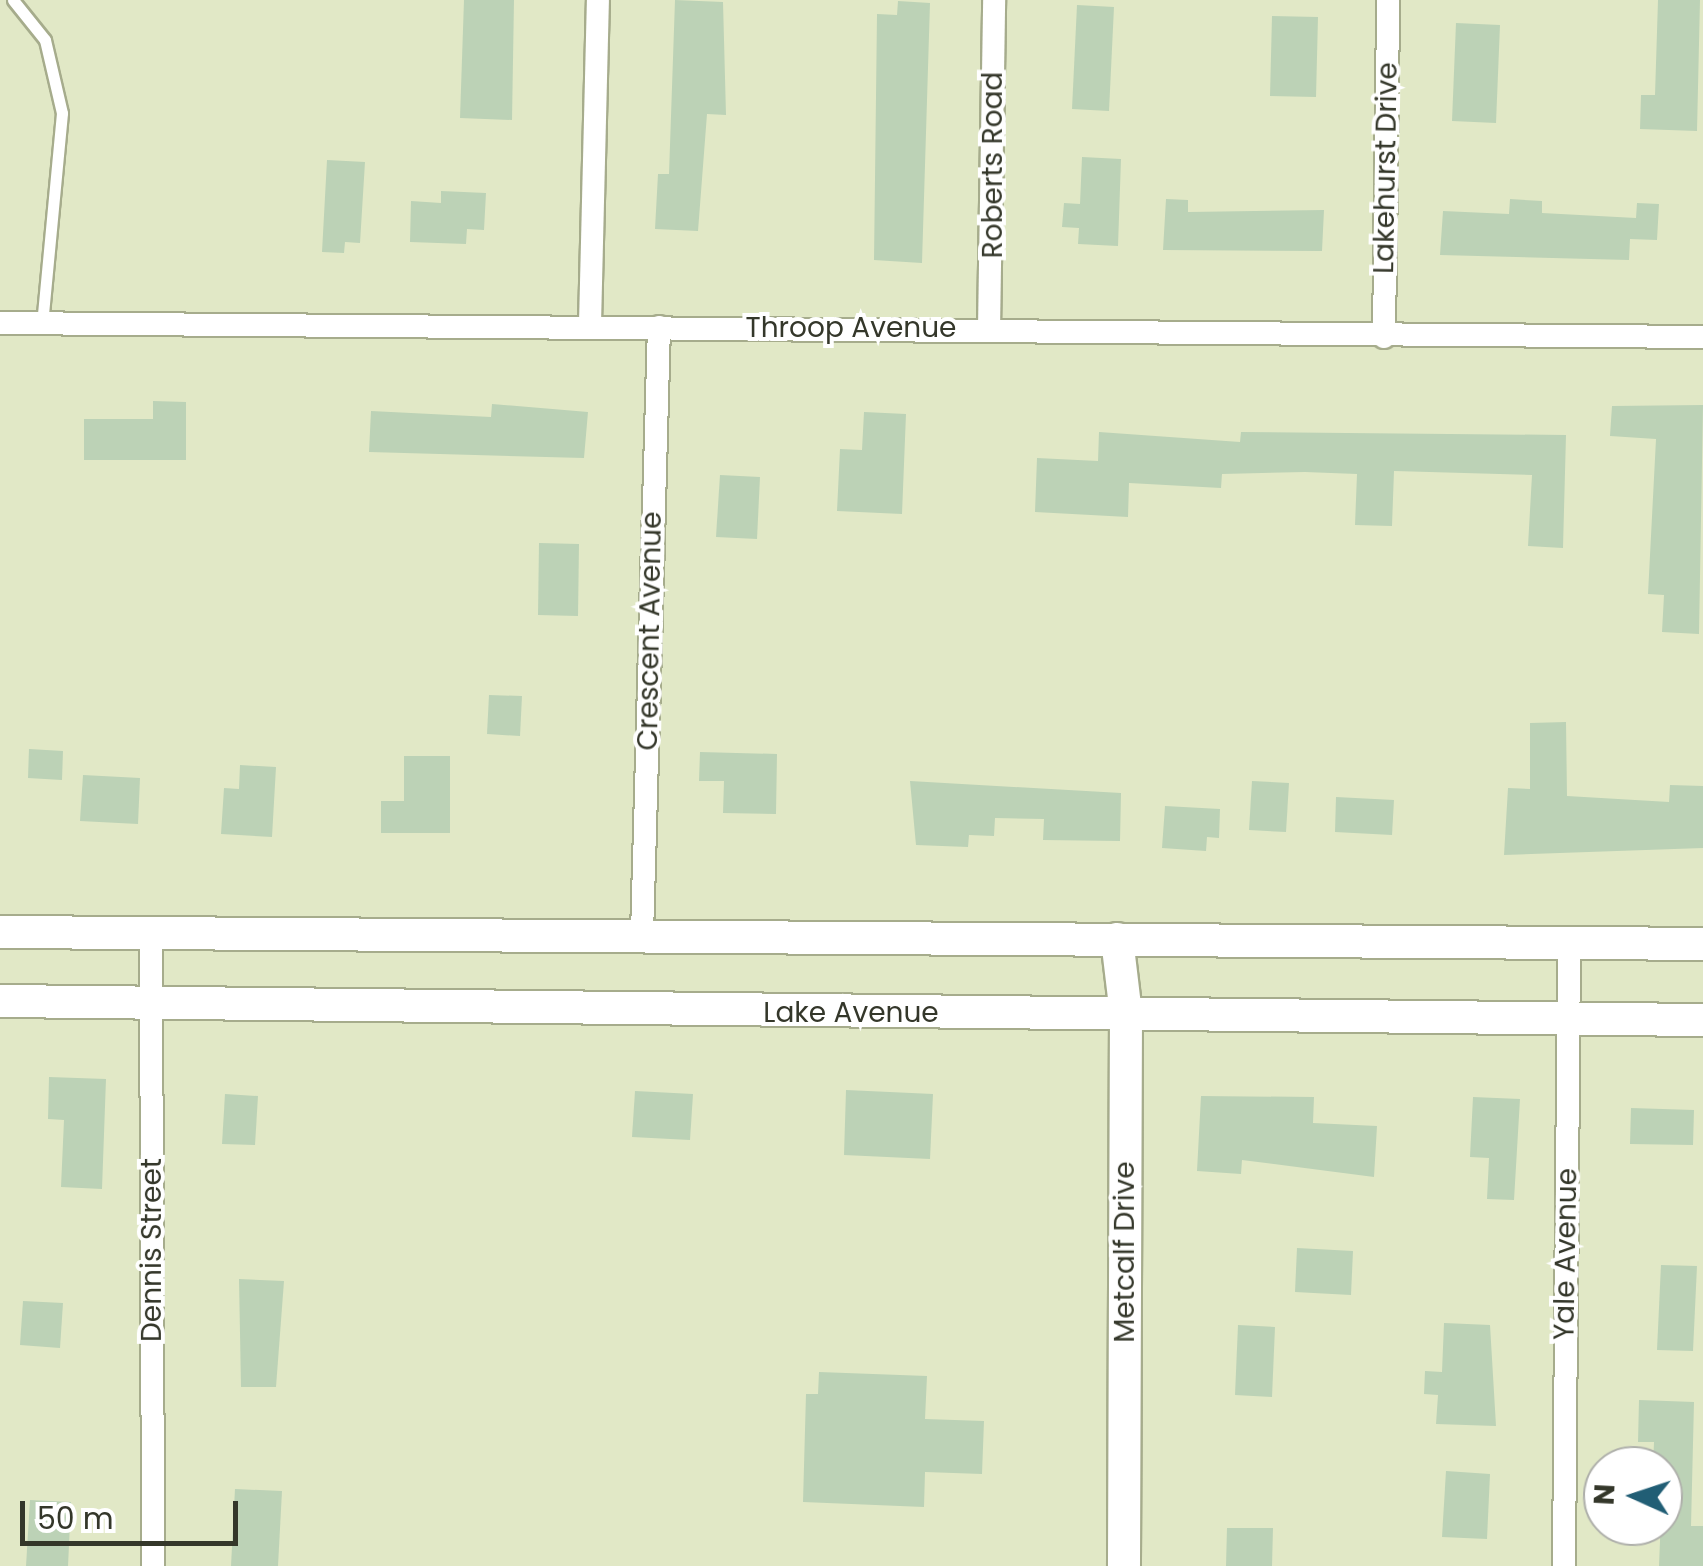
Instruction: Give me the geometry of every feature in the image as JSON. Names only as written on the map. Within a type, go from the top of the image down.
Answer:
[{"type":"main road","points":[[0,932],[1703,944]]},
{"type":"main road","name":"Metcalf Drive","points":[[1117,939],[1126,1015],[1124,1566]]},
{"type":"main road","name":"Lake Avenue","points":[[0,1002],[1703,1020]]},
{"type":"street","points":[[590,324],[598,0]]},
{"type":"street","name":"Roberts Road","points":[[989,329],[994,0]]},
{"type":"street","name":"Lakehurst Drive","points":[[1384,337],[1388,0]]},
{"type":"street","name":"Throop Avenue","points":[[0,323],[590,324],[1384,337],[1703,337]]},
{"type":"street","name":"Crescent Avenue","points":[[642,935],[659,326]]},
{"type":"street","name":"Dennis Street","points":[[151,933],[152,1566]]},
{"type":"street","name":"Yale Avenue","points":[[1564,1566],[1568,943]]},
{"type":"lane","points":[[13,0],[45,40],[62,114],[42,322]]},
{"type":"building","points":[[464,0],[514,0],[512,120],[460,118]]},
{"type":"building","points":[[675,0],[723,2],[726,115],[707,114],[698,231],[655,229],[658,174],[669,174]]},
{"type":"building","points":[[1658,0],[1700,0],[1697,131],[1640,129],[1641,95],[1655,95]]},
{"type":"building","points":[[898,1],[930,3],[922,263],[874,260],[877,14],[897,15]]},
{"type":"building","points":[[1077,5],[1114,7],[1109,111],[1072,109]]},
{"type":"building","points":[[1272,16],[1318,17],[1316,97],[1270,96]]},
{"type":"building","points":[[1456,23],[1500,25],[1496,123],[1452,121]]},
{"type":"building","points":[[1082,157],[1121,159],[1118,246],[1078,244],[1079,228],[1062,227],[1064,203],[1080,204]]},
{"type":"building","points":[[327,160],[365,162],[360,243],[345,242],[344,253],[322,252]]},
{"type":"building","points":[[441,191],[486,193],[484,230],[467,229],[466,244],[410,242],[411,201],[441,203]]},
{"type":"building","points":[[1166,199],[1188,200],[1188,212],[1324,210],[1322,251],[1163,250]]},
{"type":"building","points":[[1510,199],[1542,201],[1542,213],[1636,218],[1637,203],[1659,204],[1657,240],[1630,239],[1629,260],[1440,255],[1443,211],[1509,214]]},
{"type":"building","points":[[153,401],[186,402],[186,460],[84,460],[84,419],[153,419]]},
{"type":"building","points":[[492,404],[588,412],[584,458],[369,452],[371,411],[491,417]]},
{"type":"building","points":[[1703,405],[1699,634],[1662,632],[1664,595],[1648,594],[1656,439],[1610,436],[1612,406]]},
{"type":"building","points":[[864,412],[906,414],[902,514],[837,511],[840,449],[862,450]]},
{"type":"building","points":[[1099,432],[1240,442],[1241,432],[1566,435],[1563,548],[1528,546],[1532,475],[1394,471],[1392,526],[1355,525],[1357,474],[1222,474],[1221,488],[1129,483],[1128,517],[1035,512],[1037,458],[1098,461]]},
{"type":"building","points":[[720,475],[760,477],[757,539],[716,537]]},
{"type":"building","points":[[539,543],[579,544],[578,616],[538,615]]},
{"type":"building","points":[[489,695],[522,696],[520,736],[487,734]]},
{"type":"building","points":[[1566,722],[1567,796],[1669,802],[1670,785],[1703,786],[1703,848],[1504,855],[1508,788],[1530,789],[1530,723]]},
{"type":"building","points":[[29,749],[63,751],[62,780],[28,778]]},
{"type":"building","points":[[700,752],[777,754],[776,814],[723,813],[724,781],[699,781]]},
{"type":"building","points":[[404,756],[450,756],[450,833],[381,833],[381,801],[404,801]]},
{"type":"building","points":[[240,765],[276,767],[272,837],[221,834],[224,788],[239,789]]},
{"type":"building","points":[[83,775],[140,778],[138,824],[80,821]]},
{"type":"building","points":[[910,781],[1121,793],[1120,841],[1043,840],[1044,819],[995,818],[994,836],[969,835],[968,847],[916,845]]},
{"type":"building","points":[[1252,781],[1289,783],[1286,832],[1249,830]]},
{"type":"building","points":[[1336,797],[1394,800],[1392,835],[1335,832]]},
{"type":"building","points":[[1165,806],[1220,809],[1219,838],[1207,837],[1206,851],[1162,848]]},
{"type":"building","points":[[49,1077],[106,1079],[102,1189],[61,1187],[64,1120],[48,1119]]},
{"type":"building","points":[[846,1090],[933,1094],[930,1159],[844,1155]]},
{"type":"building","points":[[635,1091],[693,1094],[690,1140],[632,1137]]},
{"type":"building","points":[[225,1094],[258,1096],[255,1145],[222,1144]]},
{"type":"building","points":[[1201,1096],[1314,1097],[1313,1123],[1377,1126],[1374,1177],[1242,1160],[1241,1174],[1197,1171]]},
{"type":"building","points":[[1473,1097],[1520,1099],[1514,1200],[1487,1199],[1489,1158],[1470,1157]]},
{"type":"building","points":[[1631,1108],[1694,1110],[1693,1145],[1630,1144]]},
{"type":"building","points":[[1297,1248],[1353,1251],[1351,1295],[1295,1292]]},
{"type":"building","points":[[1661,1265],[1697,1266],[1693,1351],[1657,1350]]},
{"type":"building","points":[[239,1279],[284,1281],[276,1387],[241,1387]]},
{"type":"building","points":[[23,1301],[63,1303],[60,1348],[20,1345]]},
{"type":"building","points":[[1444,1323],[1490,1325],[1496,1426],[1436,1424],[1438,1395],[1424,1394],[1425,1371],[1442,1372]]},
{"type":"building","points":[[1238,1325],[1275,1327],[1272,1397],[1235,1395]]},
{"type":"building","points":[[819,1372],[927,1376],[925,1419],[984,1421],[982,1474],[925,1472],[924,1507],[803,1502],[806,1394],[818,1394]]},
{"type":"building","points":[[1639,1400],[1694,1402],[1691,1526],[1703,1526],[1703,1566],[1659,1566],[1660,1546],[1683,1546],[1683,1446],[1638,1442]]},
{"type":"building","points":[[1446,1471],[1490,1474],[1487,1539],[1442,1537]]},
{"type":"building","points":[[235,1489],[282,1491],[278,1566],[231,1566]]},
{"type":"building","points":[[30,1500],[71,1502],[68,1566],[26,1566]]},
{"type":"building","points":[[1227,1528],[1273,1528],[1272,1566],[1226,1566]]}]
